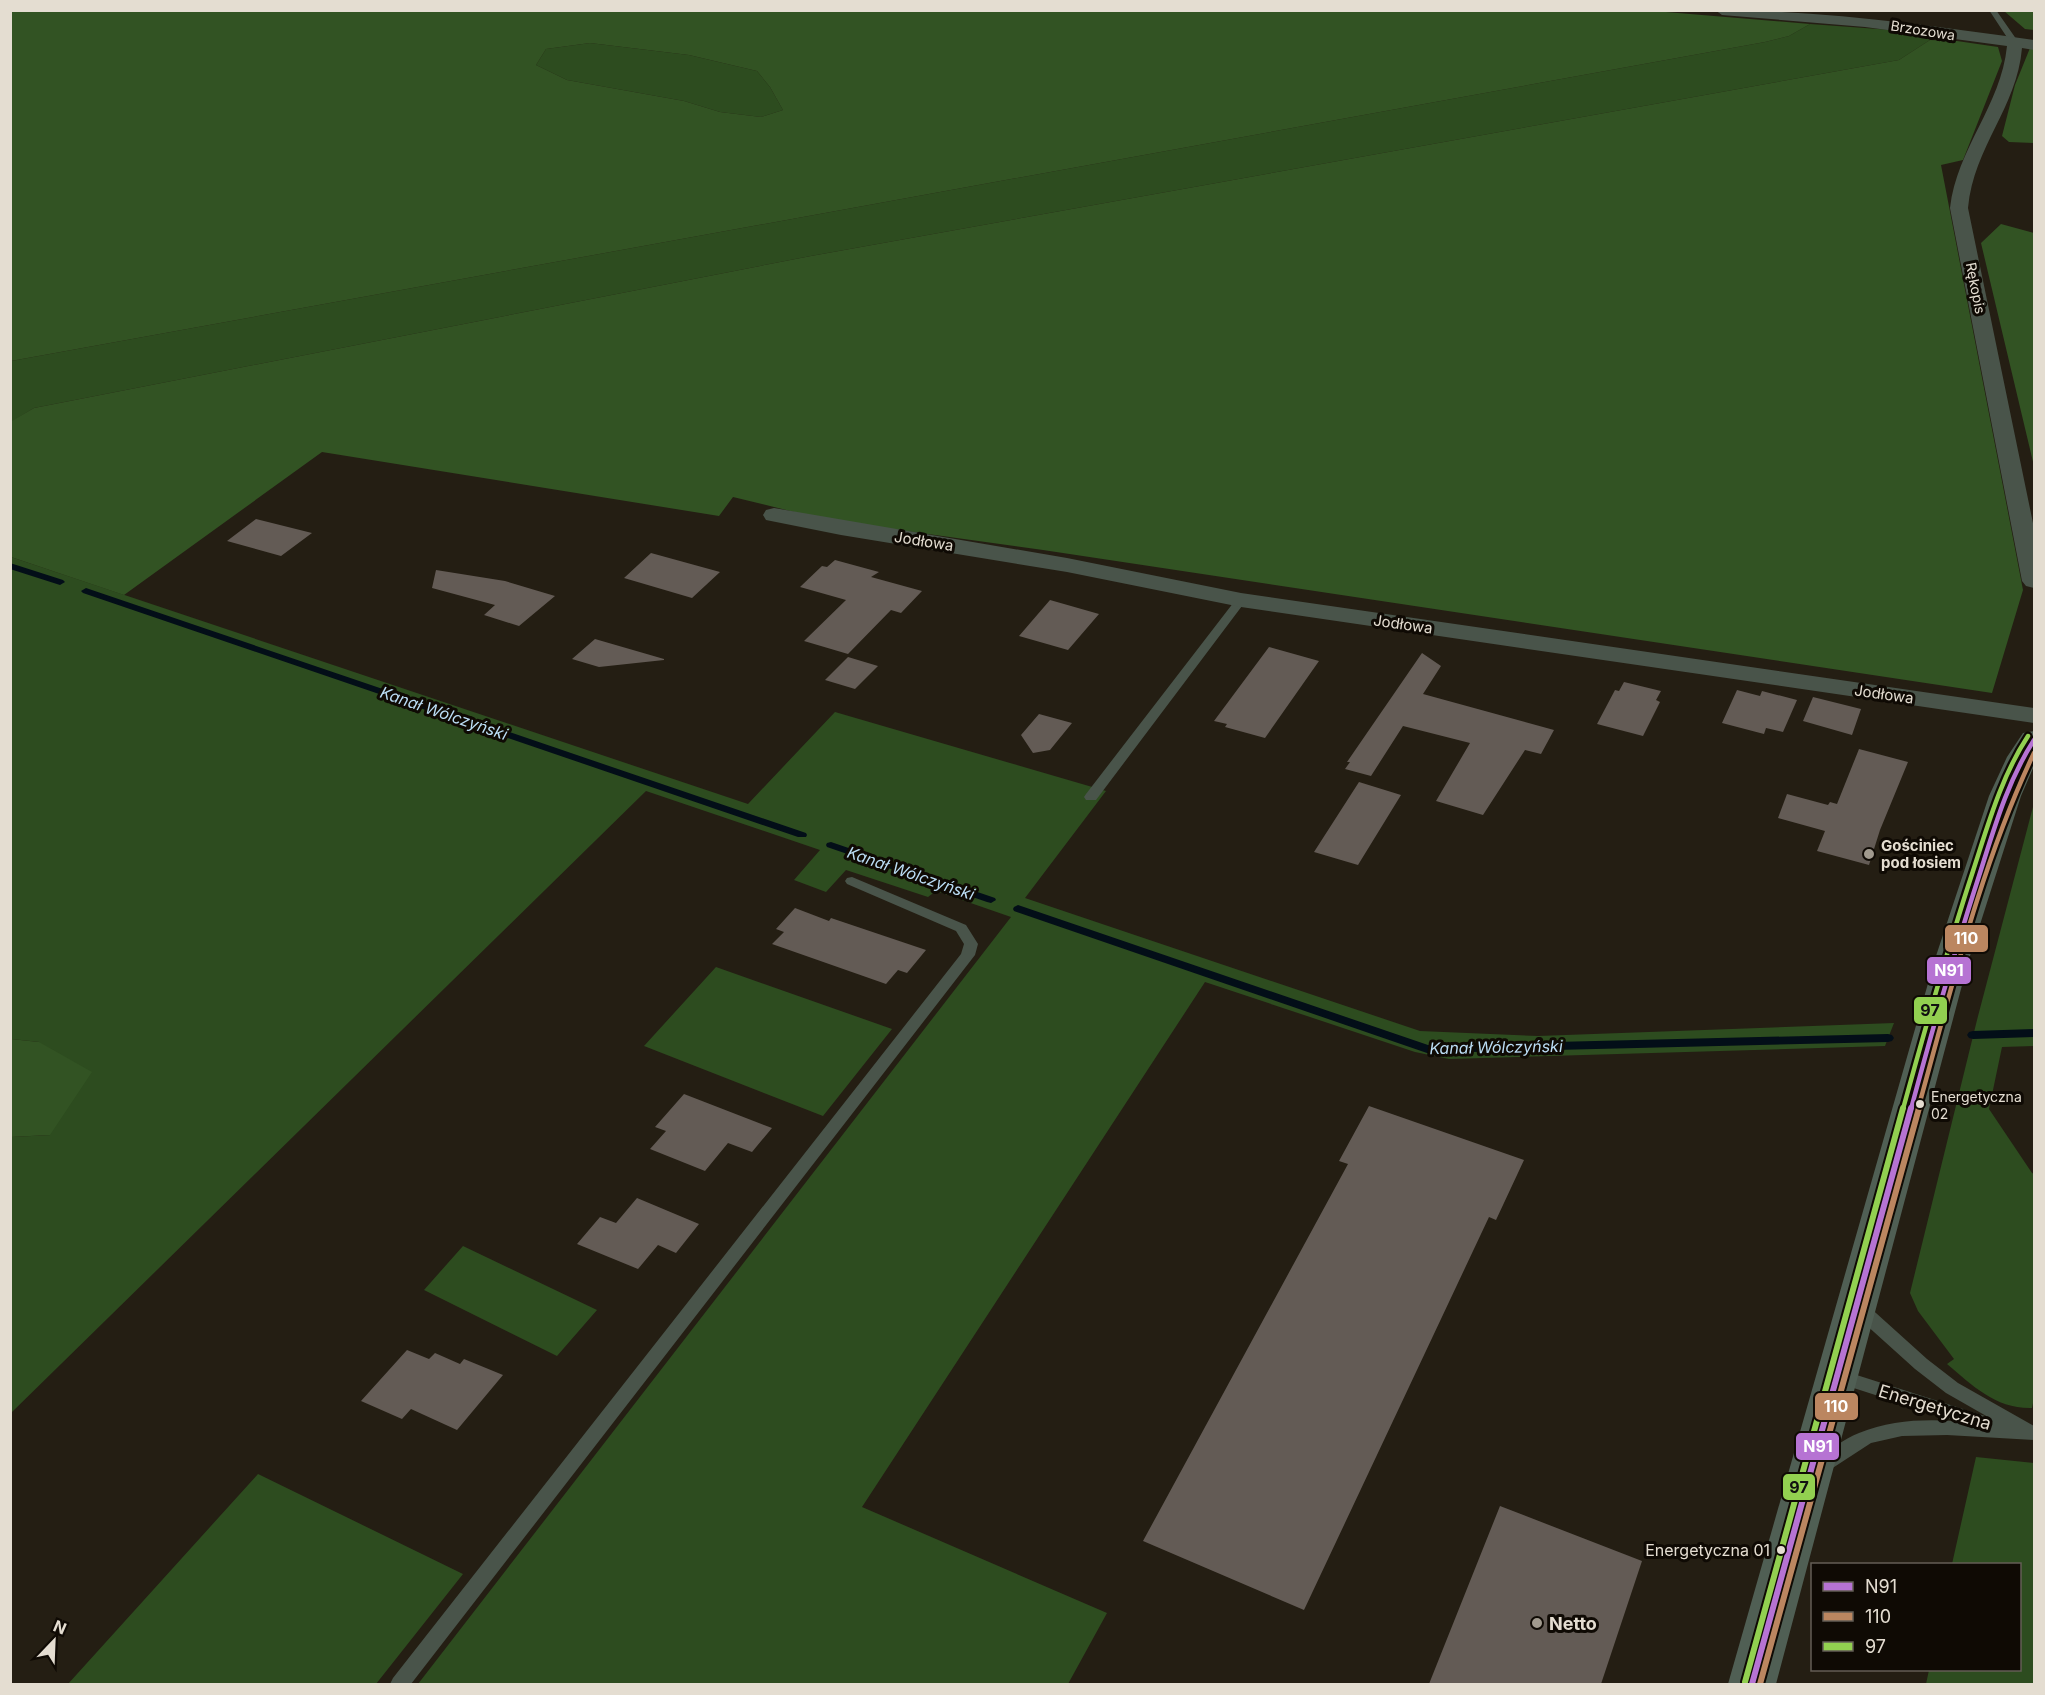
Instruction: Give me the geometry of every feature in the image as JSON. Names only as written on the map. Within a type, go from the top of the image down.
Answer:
[{"type":"main road","points":[[1752,1684],[1839,1376],[1952,959],[2005,796],[2022,757],[2034,741]]},
{"type":"street","name":"Brzozowa","points":[[1722,10],[1865,22],[2034,45]]},
{"type":"street","name":"Rękopis","points":[[2015,43],[2015,55],[2005,90],[1961,181],[1959,208],[2034,581]]},
{"type":"street","name":"Jodłowa","points":[[774,515],[1067,565],[1241,600],[2034,716]]},
{"type":"lane","points":[[1992,10],[2015,43]]},
{"type":"lane","points":[[1091,796],[1241,600]]},
{"type":"lane","points":[[400,1684],[968,955],[971,944],[961,928],[852,881]]},
{"type":"lane","name":"Energetyczna","points":[[1857,1306],[1921,1364],[1952,1388],[2033,1434]]},
{"type":"lane","name":"Energetyczna","points":[[1839,1376],[1978,1422],[2033,1434]]},
{"type":"lane","name":"Energetyczna","points":[[1810,1475],[1867,1437],[1891,1431],[1925,1428],[2033,1434]]},
{"type":"green space","points":[[1642,10],[1810,24],[1789,36],[1765,42],[11,361],[11,11]],"holes":[[[590,43],[689,55],[757,71],[770,87],[783,110],[761,117],[720,112],[684,101],[567,80],[536,65],[546,49]]]},
{"type":"green space","points":[[2004,11],[2034,11],[2034,30],[2025,29]]},
{"type":"green space","points":[[1810,24],[1919,32],[1930,40],[1899,60],[811,256],[34,408],[11,422],[11,361],[1765,42],[1789,36]]},
{"type":"green space","points":[[1930,40],[1998,47],[2002,61],[1963,160],[1941,165],[2023,590],[1992,693],[1043,550],[827,520],[733,497],[719,516],[322,452],[124,595],[11,557],[10,422],[34,408],[811,256],[1899,60]]},
{"type":"green space","points":[[590,43],[689,55],[757,71],[770,87],[783,110],[761,117],[720,112],[684,101],[567,80],[536,65],[546,49]]},
{"type":"green space","points":[[2030,48],[2034,48],[2034,143],[2009,142],[2002,136],[2015,85]]},
{"type":"green space","points":[[2001,224],[2034,233],[2034,466],[1981,243]]},
{"type":"green space","points":[[11,557],[748,804],[835,712],[1106,791],[1025,898],[1420,1031],[1538,1036],[1894,1023],[1885,1046],[1449,1059],[1415,1052],[1205,982],[862,1507],[1107,1613],[1068,1684],[418,1684],[1011,917],[936,891],[928,897],[846,870],[826,892],[794,880],[820,850],[646,791],[11,1413],[11,1137],[50,1135],[39,1042],[11,1039]]},
{"type":"green space","points":[[2034,803],[2034,1046],[2002,1047],[1989,1109],[2034,1174],[2034,1398],[2032,1408],[2007,1405],[1986,1395],[1947,1364],[1954,1359],[1918,1311],[1910,1293],[1977,1020]]},
{"type":"green space","points":[[716,967],[892,1029],[823,1116],[644,1046]]},
{"type":"green space","points":[[11,1039],[39,1042],[92,1072],[50,1135],[11,1137]]},
{"type":"green space","points":[[463,1246],[597,1310],[557,1356],[424,1290]]},
{"type":"green space","points":[[1976,1457],[2034,1463],[2034,1684],[1926,1684],[1929,1671],[2021,1671],[2021,1563],[1952,1563]]},
{"type":"green space","points":[[258,1474],[463,1574],[376,1684],[68,1684]]},
{"type":"building","points":[[256,519],[312,533],[281,556],[227,541]]},
{"type":"building","points":[[651,553],[720,572],[692,598],[624,578]]},
{"type":"building","points":[[835,560],[879,572],[871,577],[922,591],[901,613],[891,610],[848,654],[804,641],[846,600],[800,587],[822,566],[827,567]]},
{"type":"building","points":[[436,570],[505,581],[555,596],[519,626],[484,615],[495,605],[432,588]]},
{"type":"building","points":[[1050,600],[1099,614],[1068,650],[1019,636]]},
{"type":"building","points":[[595,639],[664,660],[599,667],[572,659]]},
{"type":"building","points":[[1269,647],[1319,661],[1265,738],[1225,727],[1227,724],[1214,721]]},
{"type":"building","points":[[1422,653],[1441,666],[1423,694],[1554,730],[1541,754],[1525,750],[1483,815],[1436,801],[1470,743],[1403,726],[1371,776],[1345,769],[1350,762],[1347,762]]},
{"type":"building","points":[[848,657],[878,666],[855,689],[825,680]]},
{"type":"building","points":[[1624,682],[1661,691],[1656,700],[1660,702],[1643,736],[1597,724],[1615,690],[1619,691]]},
{"type":"building","points":[[1737,690],[1760,696],[1762,691],[1797,700],[1783,732],[1766,728],[1764,734],[1722,723]]},
{"type":"building","points":[[1813,697],[1861,709],[1852,735],[1803,721]]},
{"type":"building","points":[[1039,714],[1072,723],[1050,750],[1033,753],[1021,735]]},
{"type":"building","points":[[1859,749],[1908,762],[1880,830],[1869,865],[1817,851],[1825,831],[1778,818],[1787,794],[1828,805],[1830,802],[1837,804]]},
{"type":"building","points":[[1359,782],[1401,795],[1358,865],[1314,852]]},
{"type":"building","points":[[795,908],[829,921],[831,918],[926,950],[907,973],[898,970],[886,984],[772,944],[784,932],[776,929]]},
{"type":"building","points":[[684,1094],[772,1128],[752,1152],[728,1143],[705,1171],[650,1149],[666,1131],[655,1127]]},
{"type":"building","points":[[1369,1106],[1524,1160],[1496,1220],[1489,1217],[1304,1610],[1143,1541],[1348,1164],[1339,1161]]},
{"type":"building","points":[[637,1198],[699,1224],[676,1253],[658,1245],[638,1269],[577,1244],[600,1217],[616,1223]]},
{"type":"building","points":[[407,1350],[429,1359],[435,1353],[460,1364],[464,1359],[503,1375],[457,1430],[411,1409],[402,1419],[361,1401]]},
{"type":"building","name":"Netto","points":[[1500,1506],[1642,1561],[1601,1684],[1429,1684]]},
{"type":"waterway","name":"Kanał Wólczyński","points":[[10,566],[60,582]]},
{"type":"waterway","name":"Kanał Wólczyński","points":[[86,591],[802,835]]},
{"type":"waterway","name":"Kanał Wólczyński","points":[[831,845],[991,900]]},
{"type":"waterway","name":"Kanał Wólczyński","points":[[1018,909],[1427,1049],[1888,1038]]},
{"type":"waterway","name":"Kanał Wólczyński","points":[[1973,1035],[2034,1033]]},
{"type":"transit line","name":"97","points":[[1745,1682],[1945,957],[1998,794],[2016,754],[2028,736]]},
{"type":"transit line","name":"N91","points":[[1752,1684],[1952,959],[2005,796],[2023,757],[2034,740]]},
{"type":"transit line","name":"110","points":[[1760,1684],[1959,961],[2012,799],[2034,753]]},
{"type":"place","name":"Gościniec pod łosiem","points":[[1869,854]]},
{"type":"place","name":"Energetyczna 02","points":[[1920,1104]]},
{"type":"place","name":"Energetyczna 01","points":[[1781,1550]]},
{"type":"place","name":"Netto","points":[[1537,1623]]}]
